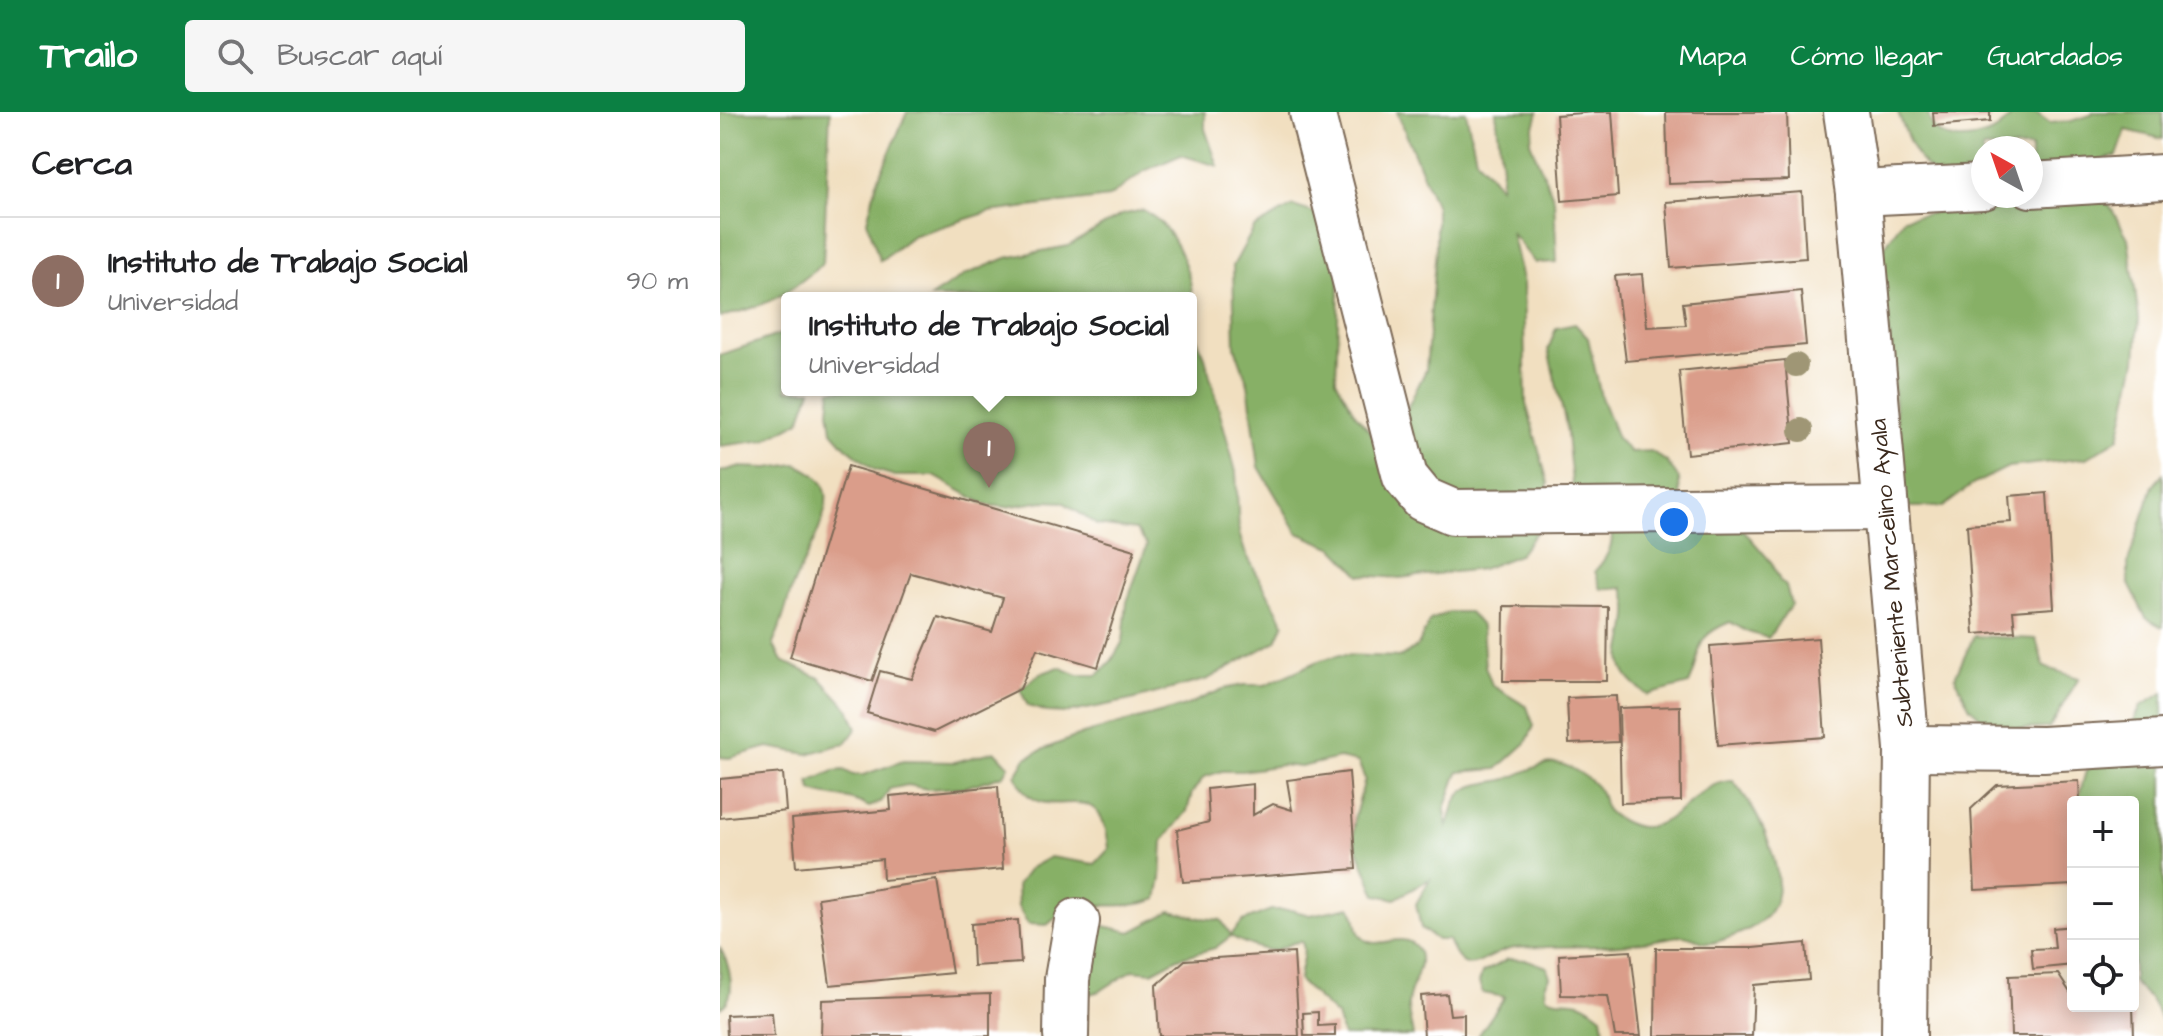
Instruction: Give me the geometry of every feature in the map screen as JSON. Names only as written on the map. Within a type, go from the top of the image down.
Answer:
[{"type":"street","points":[[1312,112],[1405,477],[1423,499],[1453,512],[1884,508]]},
{"type":"street","name":"Subteniente Marcelino Ayala","points":[[1846,112],[1858,193],[1907,748],[1904,1036]]},
{"type":"street","points":[[2043,184],[2163,177]]},
{"type":"street","points":[[1858,193],[1971,188]]},
{"type":"street","points":[[1907,748],[2043,749],[2163,742]]},
{"type":"street","points":[[1066,1036],[1067,979],[1077,921]]},
{"type":"green space","points":[[720,112],[830,112],[823,263],[776,298],[720,317]]},
{"type":"green space","points":[[907,112],[1205,112],[1205,129],[1218,166],[1181,155],[1144,171],[1109,197],[989,212],[912,236],[880,261],[867,221],[877,182]]},
{"type":"green space","points":[[1397,112],[1466,112],[1476,158],[1500,187],[1502,168],[1496,112],[1538,112],[1530,142],[1554,199],[1557,262],[1535,263],[1511,232],[1523,284],[1526,403],[1548,483],[1543,523],[1519,555],[1482,569],[1399,578],[1360,575],[1334,548],[1298,533],[1259,467],[1248,384],[1235,347],[1233,266],[1254,228],[1293,206],[1331,218],[1340,259],[1336,380],[1355,414],[1386,451],[1426,370],[1436,247],[1436,207]]},
{"type":"green space","points":[[1898,112],[1928,112],[1936,131],[1944,136],[1971,138],[1971,186],[1931,171],[1913,148]]},
{"type":"green space","points":[[2035,112],[2050,123],[2071,121],[2093,112],[2163,112],[2163,139],[2126,130],[2117,156],[2091,163],[2074,159],[2043,180],[2043,136],[1982,136],[1995,131],[2013,114]]},
{"type":"green space","points":[[2066,198],[2108,203],[2128,238],[2139,319],[2136,360],[2119,438],[2086,458],[2008,467],[1972,485],[1943,507],[1904,507],[1881,252],[1904,218],[1944,211],[2043,208],[2043,202]]},
{"type":"green space","points":[[1143,210],[1159,221],[1177,248],[1192,292],[938,292],[965,275],[1006,258],[1068,246],[1121,215]]},
{"type":"green space","points":[[1575,324],[1588,338],[1601,397],[1617,438],[1630,452],[1651,451],[1667,462],[1679,479],[1680,500],[1733,518],[1772,563],[1780,581],[1786,586],[1791,605],[1768,638],[1730,622],[1717,628],[1703,640],[1689,684],[1648,695],[1625,674],[1622,664],[1628,620],[1623,587],[1601,589],[1595,571],[1611,546],[1611,532],[1600,516],[1574,502],[1566,425],[1548,350],[1556,328]]},
{"type":"green space","points":[[781,334],[781,396],[809,396],[800,421],[765,440],[720,446],[720,355]]},
{"type":"green space","points":[[1197,339],[1204,354],[1236,472],[1239,533],[1245,552],[1284,623],[1276,641],[1208,679],[1131,700],[1067,713],[1047,712],[1028,706],[1020,689],[1040,674],[1059,667],[1078,675],[1098,675],[1112,660],[1123,641],[1127,602],[1147,545],[1136,530],[1097,525],[1063,502],[1044,501],[1006,507],[986,505],[934,476],[895,476],[875,470],[832,431],[830,396],[1197,396]]},
{"type":"green space","points":[[796,464],[819,478],[826,493],[826,503],[820,527],[793,585],[773,644],[782,661],[820,678],[848,708],[857,728],[846,743],[808,754],[768,747],[729,758],[720,757],[720,472],[737,467],[768,468]]},
{"type":"green space","points":[[2163,474],[2162,627],[2146,618],[2128,582],[2128,562],[2153,486]]},
{"type":"green space","points":[[1449,612],[1469,612],[1482,627],[1485,666],[1492,685],[1527,707],[1534,726],[1526,743],[1497,769],[1458,772],[1445,809],[1447,828],[1455,802],[1467,789],[1547,764],[1559,764],[1578,772],[1601,792],[1605,807],[1611,814],[1642,827],[1666,820],[1709,788],[1733,781],[1760,822],[1776,868],[1775,903],[1764,919],[1745,931],[1710,943],[1680,936],[1620,945],[1518,948],[1468,964],[1461,961],[1448,940],[1437,940],[1421,928],[1416,904],[1430,879],[1395,899],[1376,895],[1354,840],[1354,819],[1365,779],[1358,762],[1339,758],[1301,767],[1282,765],[1222,771],[1204,777],[1192,793],[1187,811],[1163,841],[1157,899],[1127,905],[1086,906],[1060,915],[1047,925],[1028,924],[1018,907],[1017,885],[1030,868],[1050,857],[1095,864],[1109,849],[1105,825],[1097,811],[1087,805],[1036,800],[1025,792],[1016,775],[1026,758],[1083,734],[1185,706],[1223,689],[1265,685],[1321,660],[1340,655],[1401,657],[1418,646],[1430,620]]},
{"type":"green space","points":[[1974,636],[2036,639],[2044,667],[2079,678],[2049,728],[1995,730],[1970,708],[1955,677]]},
{"type":"green space","points":[[2163,693],[2163,746],[2132,725],[2141,706]]},
{"type":"green space","points":[[2093,746],[2163,758],[2163,1023],[2150,999],[2139,988],[2139,796],[2079,796]]},
{"type":"green space","points":[[995,751],[1009,766],[1004,775],[966,787],[927,789],[908,785],[889,789],[882,801],[869,807],[853,800],[812,791],[809,782],[834,771],[863,775],[903,761],[955,762]]},
{"type":"green space","points":[[1350,907],[1364,939],[1376,943],[1404,940],[1416,947],[1420,961],[1408,1006],[1413,1036],[1343,1036],[1337,1016],[1299,981],[1304,952],[1302,942],[1272,950],[1231,936],[1215,948],[1178,958],[1152,972],[1133,970],[1100,991],[1090,994],[1082,989],[1087,935],[1100,925],[1131,932],[1171,911],[1221,920],[1231,935],[1243,921],[1271,910],[1291,910],[1310,915]]},
{"type":"green space","points":[[720,948],[729,971],[731,989],[726,1003],[720,1008]]},
{"type":"green space","points":[[1508,959],[1528,960],[1547,967],[1550,977],[1545,985],[1546,996],[1579,1002],[1591,1008],[1602,1016],[1605,1036],[1478,1036],[1505,997],[1483,993],[1479,983],[1482,973]]},
{"type":"building","points":[[1612,112],[1618,196],[1562,201],[1556,115]]},
{"type":"building","points":[[1666,112],[1787,112],[1789,180],[1668,184]]},
{"type":"building","points":[[1933,112],[1990,112],[1990,121],[1934,126]]},
{"type":"building","points":[[1802,192],[1806,258],[1671,268],[1666,202]]},
{"type":"building","points":[[1642,274],[1647,327],[1686,325],[1683,303],[1801,291],[1806,345],[1626,361],[1615,276]]},
{"type":"building","points":[[1785,360],[1793,443],[1687,454],[1679,371]]},
{"type":"building","points":[[848,466],[1135,550],[1098,667],[1037,649],[1020,689],[934,732],[867,713],[880,671],[912,679],[938,617],[992,632],[1003,598],[911,573],[872,681],[790,657]]},
{"type":"building","points":[[2047,493],[2054,608],[2013,611],[2015,631],[1974,634],[1967,525],[2011,522],[2009,496]]},
{"type":"building","points":[[1504,606],[1608,607],[1607,681],[1503,681]]},
{"type":"building","points":[[1818,638],[1825,737],[1718,745],[1710,646]]},
{"type":"building","points":[[1616,696],[1618,742],[1569,744],[1567,698]]},
{"type":"building","points":[[1680,706],[1681,801],[1621,803],[1619,708]]},
{"type":"building","points":[[1349,772],[1356,869],[1183,882],[1177,830],[1209,822],[1207,789],[1253,784],[1253,815],[1273,804],[1292,810],[1287,780]]},
{"type":"building","points":[[783,773],[786,811],[720,818],[720,779]]},
{"type":"building","points":[[2079,781],[2080,796],[2067,796],[2067,885],[1975,890],[1971,809],[1997,785]]},
{"type":"building","points":[[998,786],[1003,869],[883,880],[882,859],[796,867],[792,819],[891,810],[890,796]]},
{"type":"building","points":[[937,880],[952,973],[830,985],[818,898]]},
{"type":"building","points":[[1018,920],[1021,963],[973,966],[971,924]]},
{"type":"building","points":[[2067,927],[2067,966],[2033,969],[2031,949],[2055,948],[2053,928]]},
{"type":"building","points":[[1806,943],[1809,980],[1754,985],[1752,1036],[1655,1036],[1656,948],[1753,948]]},
{"type":"building","points":[[1631,951],[1641,1036],[1615,1036],[1608,996],[1561,995],[1559,955]]},
{"type":"building","points":[[1294,953],[1299,1036],[1159,1036],[1156,986],[1185,960]]},
{"type":"building","points":[[2058,974],[2067,988],[2067,1012],[2133,1012],[2134,1036],[2011,1036],[2009,976]]},
{"type":"building","points":[[990,994],[990,1036],[821,1036],[822,1000]]},
{"type":"building","points":[[1447,994],[1450,1015],[1464,1014],[1464,1035],[1424,1036],[1421,996]]},
{"type":"building","points":[[1318,1012],[1318,1026],[1335,1025],[1335,1036],[1304,1036],[1303,1013]]},
{"type":"building","points":[[772,1013],[774,1036],[727,1036],[726,1015]]},
{"type":"place","name":"Instituto de Trabajo Social","points":[[989,488]]}]
